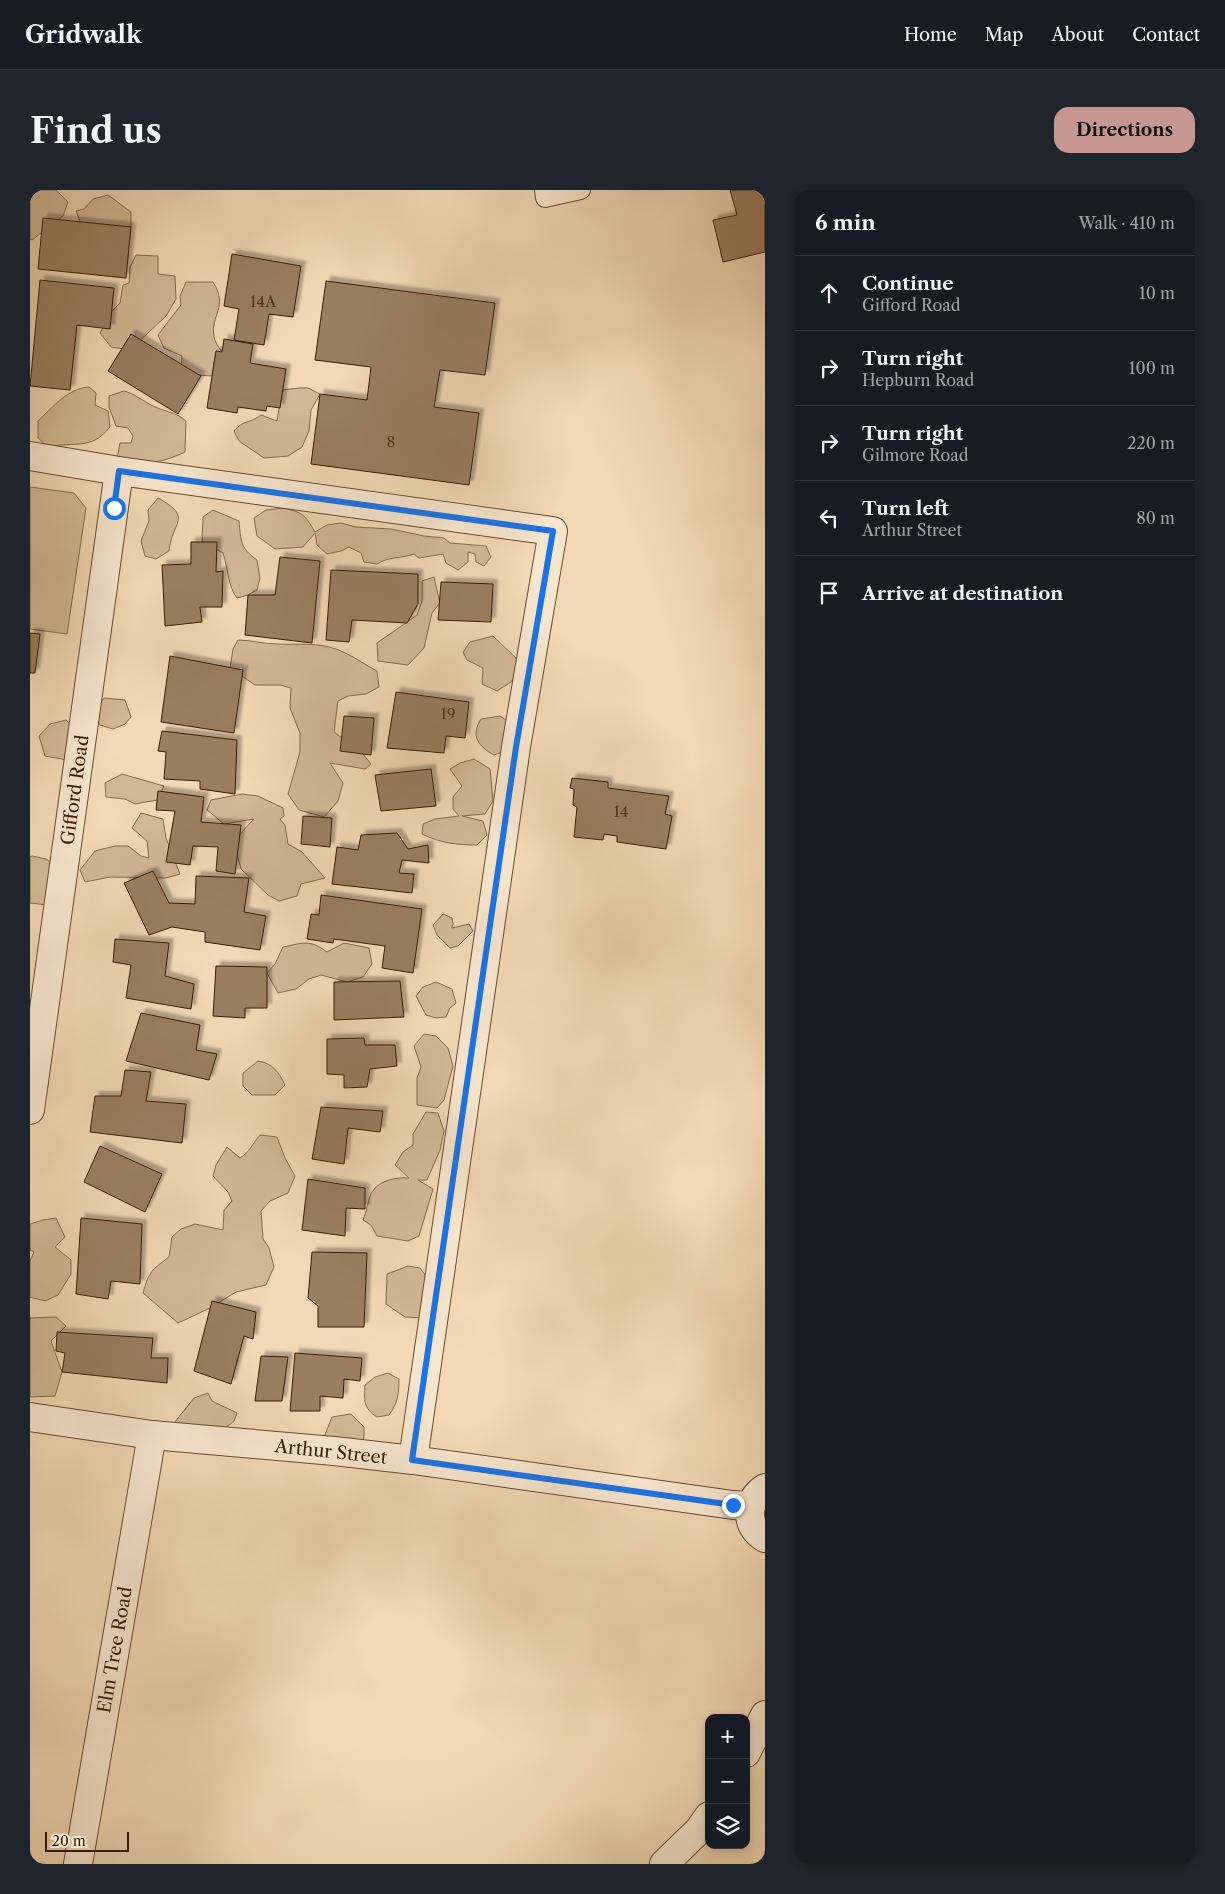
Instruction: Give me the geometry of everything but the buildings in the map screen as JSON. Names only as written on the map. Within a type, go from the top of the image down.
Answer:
[{"type":"street","points":[[30,456],[119,471],[553,531],[514,756],[412,1460]]},
{"type":"street","name":"Gifford Road","points":[[30,1110],[119,471]]},
{"type":"street","name":"Arthur Street","points":[[30,1417],[152,1435],[412,1460],[733,1505],[758,1497]]},
{"type":"street","name":"Elm Tree Road","points":[[78,1864],[152,1435]]},
{"type":"street","points":[[758,1497],[750,1521],[755,1530],[765,1538]]},
{"type":"street","points":[[750,1745],[765,1714]]},
{"type":"street","points":[[664,1864],[699,1830],[705,1822]]},
{"type":"lane","points":[[545,194],[581,190]]},
{"type":"shaded area","points":[[30,190],[56,190],[68,202],[63,216],[32,240],[30,239]]},
{"type":"shaded area","points":[[108,195],[131,212],[131,227],[83,229],[76,211],[84,209],[93,199]]},
{"type":"shaded area","points":[[136,255],[158,256],[158,274],[175,276],[176,299],[166,316],[130,350],[111,347],[100,333],[112,311],[120,303],[123,285],[129,283],[130,267]]},
{"type":"shaded area","points":[[186,282],[213,282],[219,298],[213,329],[216,343],[222,352],[216,351],[212,376],[181,374],[182,356],[164,348],[158,335],[181,305],[180,296]]},
{"type":"shaded area","points":[[89,387],[96,393],[95,405],[108,411],[110,427],[103,435],[89,442],[48,447],[38,438],[38,421],[67,395],[81,388]]},
{"type":"shaded area","points":[[308,388],[320,394],[311,410],[309,431],[302,447],[288,456],[264,458],[239,441],[234,431],[238,427],[261,415],[277,421],[282,390]]},
{"type":"shaded area","points":[[124,391],[186,421],[185,452],[152,462],[117,459],[120,443],[131,443],[133,436],[128,428],[116,426],[109,407],[109,396]]},
{"type":"shaded area","points":[[30,487],[74,493],[86,508],[67,634],[30,629]]},
{"type":"shaded area","points":[[158,498],[175,510],[178,521],[169,551],[156,559],[145,556],[141,541],[149,521],[148,510]]},
{"type":"shaded area","points":[[284,508],[296,511],[303,516],[315,532],[327,525],[341,523],[356,527],[391,529],[444,538],[450,543],[486,546],[491,557],[484,566],[476,562],[475,554],[468,552],[468,562],[458,570],[446,563],[443,554],[419,558],[414,554],[386,560],[377,564],[364,562],[361,553],[349,547],[327,554],[317,545],[315,533],[303,547],[275,549],[257,536],[254,518],[266,510]]},
{"type":"shaded area","points":[[213,510],[239,521],[242,544],[247,552],[257,560],[260,578],[257,590],[248,595],[237,598],[230,583],[223,553],[202,542],[203,517]]},
{"type":"shaded area","points":[[434,577],[440,603],[432,613],[424,648],[408,665],[378,661],[377,643],[417,615],[422,601],[422,581]]},
{"type":"shaded area","points":[[493,636],[516,658],[517,674],[511,682],[497,691],[482,684],[483,668],[467,660],[463,652],[470,642]]},
{"type":"shaded area","points":[[238,640],[328,647],[336,649],[377,671],[379,687],[366,694],[348,696],[338,701],[334,732],[363,754],[371,764],[365,769],[330,763],[343,783],[338,801],[324,817],[299,810],[288,794],[300,752],[300,733],[290,708],[291,688],[280,685],[255,685],[230,668],[233,649]]},
{"type":"shaded area","points":[[104,698],[125,700],[131,717],[125,724],[113,729],[100,725],[94,712]]},
{"type":"shaded area","points":[[500,716],[511,723],[516,747],[494,755],[480,745],[476,731],[481,719]]},
{"type":"shaded area","points":[[66,720],[76,729],[79,762],[45,756],[39,736],[50,724]]},
{"type":"shaded area","points":[[474,759],[490,769],[493,801],[485,814],[462,816],[483,821],[487,835],[477,845],[470,845],[442,841],[422,834],[423,824],[435,819],[459,816],[453,809],[453,797],[462,786],[450,769],[460,763]]},
{"type":"shaded area","points":[[122,774],[164,786],[157,800],[135,804],[125,799],[106,797],[105,783]]},
{"type":"shaded area","points":[[242,794],[258,796],[283,808],[284,816],[280,819],[285,825],[288,844],[302,852],[325,878],[301,884],[297,896],[279,901],[268,895],[241,869],[237,854],[240,834],[254,819],[224,824],[207,810],[211,800]]},
{"type":"shaded area","points":[[141,813],[163,819],[166,838],[180,874],[166,878],[110,877],[85,882],[80,870],[95,851],[115,846],[128,846],[141,856],[149,858],[147,841],[132,828]]},
{"type":"shaded area","points":[[30,857],[46,859],[63,871],[47,905],[30,903]]},
{"type":"shaded area","points":[[443,914],[452,918],[452,928],[469,924],[473,931],[458,946],[450,948],[437,935],[433,925]]},
{"type":"shaded area","points":[[306,943],[316,945],[327,952],[344,943],[369,948],[372,964],[363,977],[347,982],[321,975],[309,979],[296,989],[278,993],[267,973],[275,964],[283,947]]},
{"type":"shaded area","points":[[436,982],[452,989],[456,1003],[450,1008],[446,1017],[436,1018],[426,1015],[416,996],[423,987]]},
{"type":"shaded area","points":[[424,1034],[436,1036],[448,1048],[453,1066],[444,1100],[437,1108],[417,1105],[417,1078],[421,1067],[414,1046]]},
{"type":"shaded area","points":[[258,1061],[271,1066],[283,1080],[285,1085],[275,1095],[252,1095],[243,1086],[243,1073]]},
{"type":"shaded area","points":[[426,1112],[438,1113],[444,1131],[440,1150],[427,1180],[418,1180],[433,1189],[419,1236],[408,1241],[377,1236],[371,1225],[363,1220],[372,1192],[384,1182],[399,1178],[409,1178],[395,1165],[403,1152],[413,1145],[413,1134]]},
{"type":"shaded area","points":[[260,1135],[277,1137],[285,1158],[295,1176],[288,1193],[270,1201],[261,1211],[263,1239],[269,1248],[274,1267],[266,1285],[236,1292],[210,1308],[178,1323],[143,1293],[149,1275],[169,1257],[172,1237],[181,1229],[195,1224],[223,1230],[224,1210],[232,1201],[228,1192],[213,1176],[216,1165],[227,1147],[240,1158],[249,1150]]},
{"type":"shaded area","points":[[56,1218],[65,1237],[55,1247],[71,1260],[71,1274],[58,1295],[45,1301],[30,1297],[30,1261],[34,1252],[30,1250],[30,1224]]},
{"type":"shaded area","points":[[408,1266],[420,1268],[433,1285],[423,1318],[405,1317],[386,1304],[387,1274]]},
{"type":"shaded area","points":[[56,1317],[66,1326],[51,1341],[62,1372],[55,1396],[30,1397],[30,1318]]},
{"type":"shaded area","points":[[388,1373],[399,1379],[397,1398],[389,1415],[377,1417],[372,1414],[365,1403],[365,1385],[375,1377]]},
{"type":"shaded area","points":[[208,1393],[212,1401],[237,1413],[234,1421],[224,1429],[174,1423],[194,1398]]},
{"type":"shaded area","points":[[351,1414],[364,1427],[361,1449],[324,1437],[332,1417]]},
{"type":"route","points":[[114,508],[119,471],[553,531],[516,747],[412,1460],[733,1505]]}]
